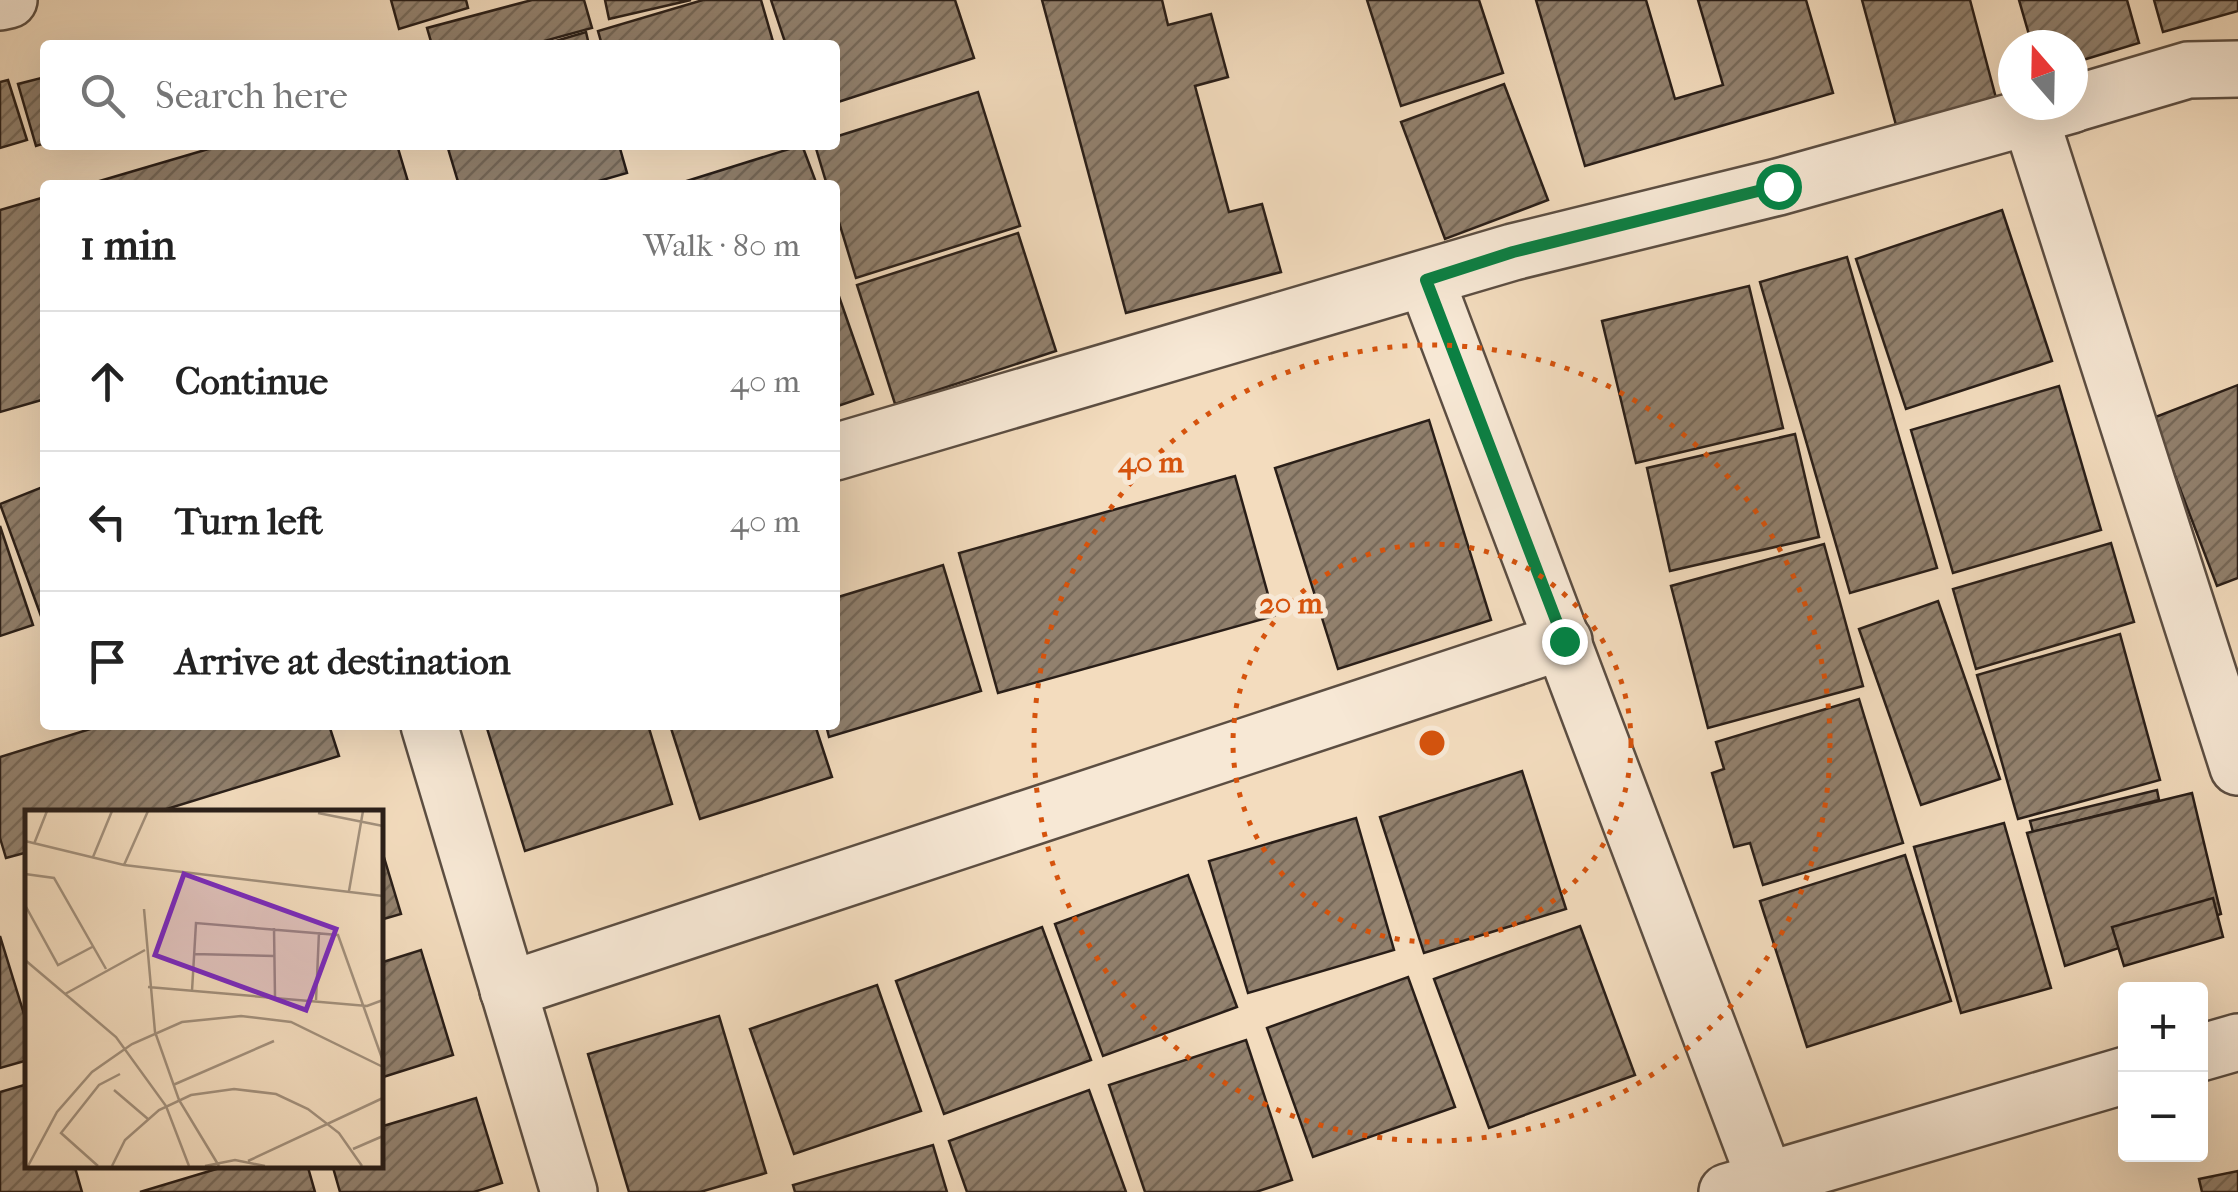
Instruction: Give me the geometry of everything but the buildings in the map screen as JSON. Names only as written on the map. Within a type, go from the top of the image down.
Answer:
[{"type":"street","points":[[0,2],[9,0]]},
{"type":"street","points":[[2088,100],[2188,70],[2238,69]]},
{"type":"street","points":[[840,451],[1513,252],[1778,186],[2018,120]]},
{"type":"street","points":[[2061,120],[2238,767]]},
{"type":"street","points":[[1426,280],[1564,641],[1746,1186],[2118,1077]]},
{"type":"street","points":[[508,990],[1564,641]]},
{"type":"street","points":[[430,730],[569,1192]]},
{"type":"street","points":[[2208,1051],[2238,1042]]},
{"type":"route","points":[[1564,641],[1426,280],[1513,252],[1778,186]]}]
